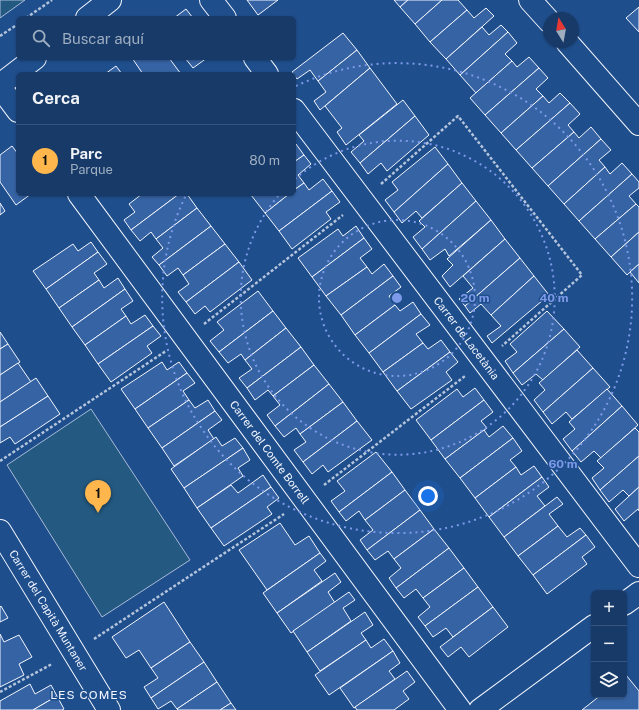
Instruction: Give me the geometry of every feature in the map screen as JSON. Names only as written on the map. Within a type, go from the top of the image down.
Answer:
[{"type":"street","points":[[90,16],[110,0]]},
{"type":"street","points":[[211,0],[223,16]]},
{"type":"street","points":[[530,0],[543,14]]},
{"type":"street","points":[[572,48],[639,124]]},
{"type":"street","points":[[18,72],[32,60]]},
{"type":"street","points":[[256,60],[266,72]]},
{"type":"street","points":[[16,73],[0,86],[16,108]]},
{"type":"street","name":"Carrer de Lacetània","points":[[296,113],[639,566]]},
{"type":"street","name":"Carrer del Comte Borrell","points":[[80,196],[460,710]]},
{"type":"street","name":"Carrer del Capità Muntaner","points":[[0,531],[109,710]]},
{"type":"street","points":[[627,602],[639,593]]},
{"type":"street","points":[[480,710],[591,628]]},
{"type":"path","points":[[29,16],[52,0]]},
{"type":"path","points":[[0,36],[16,25]]},
{"type":"path","points":[[0,692],[74,652],[305,500],[484,361],[582,275],[458,116],[362,200]]},
{"type":"shaded area","points":[[0,0],[25,0],[0,18]]},
{"type":"shaded area","points":[[91,409],[190,560],[102,617],[7,465]]},
{"type":"building","points":[[247,0],[278,0],[258,15]]},
{"type":"building","points":[[394,0],[408,0],[400,7]]},
{"type":"building","points":[[408,0],[442,0],[415,24],[400,7]]},
{"type":"building","points":[[442,0],[458,0],[467,10],[430,42],[415,24]]},
{"type":"building","points":[[639,7],[639,32],[626,18]]},
{"type":"building","points":[[486,8],[494,16],[446,59],[430,42],[467,10],[474,18]]},
{"type":"building","points":[[186,9],[191,16],[177,16]]},
{"type":"building","points":[[501,25],[508,32],[460,75],[446,59],[482,27],[489,35]]},
{"type":"building","points":[[508,32],[517,43],[505,54],[512,61],[476,93],[460,75]]},
{"type":"building","points":[[343,33],[357,50],[318,81],[310,70],[297,79],[296,72],[292,72]]},
{"type":"building","points":[[357,50],[370,68],[320,110],[314,101],[326,92],[318,81]]},
{"type":"building","points":[[529,57],[539,68],[485,115],[470,98],[512,61],[517,67]]},
{"type":"building","points":[[133,60],[170,60],[180,72],[142,72]]},
{"type":"building","points":[[187,60],[204,60],[193,68]]},
{"type":"building","points":[[116,66],[120,72],[108,72]]},
{"type":"building","points":[[370,68],[397,104],[346,145],[337,132],[342,128],[325,106]]},
{"type":"building","points":[[539,68],[548,78],[536,89],[543,96],[501,133],[485,115]]},
{"type":"building","points":[[560,93],[570,103],[516,150],[501,133],[543,96],[549,103]]},
{"type":"building","points":[[403,100],[415,116],[360,163],[351,152],[364,141],[359,135]]},
{"type":"building","points":[[570,103],[580,114],[568,125],[574,132],[532,168],[516,150]]},
{"type":"building","points":[[415,116],[429,135],[387,171],[381,163],[368,174],[360,163]]},
{"type":"building","points":[[591,127],[601,139],[548,186],[532,168],[574,132],[579,138]]},
{"type":"building","points":[[601,139],[611,150],[599,160],[605,167],[564,204],[548,186]]},
{"type":"building","points":[[296,144],[304,155],[296,161]]},
{"type":"building","points":[[12,146],[16,151],[16,196],[28,196],[16,205],[0,182],[0,155]]},
{"type":"building","points":[[435,147],[448,164],[394,212],[385,200],[398,190],[392,182]]},
{"type":"building","points":[[304,155],[311,164],[298,175],[304,183],[296,189],[296,161]]},
{"type":"building","points":[[622,163],[632,174],[579,221],[564,204],[605,167],[610,174]]},
{"type":"building","points":[[448,164],[462,183],[422,218],[416,211],[402,223],[394,212]]},
{"type":"building","points":[[632,174],[639,182],[639,188],[629,196],[636,204],[595,239],[579,221]]},
{"type":"building","points":[[323,179],[332,191],[279,231],[265,213],[286,196],[296,196],[296,189],[304,183],[309,190]]},
{"type":"building","points":[[462,183],[476,201],[422,249],[413,237],[425,227],[419,221]]},
{"type":"building","points":[[332,191],[340,202],[326,212],[331,219],[292,249],[279,231]]},
{"type":"building","points":[[139,196],[176,196],[131,230],[124,220],[135,212],[129,204]]},
{"type":"building","points":[[176,196],[188,196],[197,208],[156,239],[151,232],[140,241],[131,230]]},
{"type":"building","points":[[252,196],[286,196],[265,213]]},
{"type":"building","points":[[476,201],[491,220],[449,256],[445,249],[430,260],[422,249]]},
{"type":"building","points":[[0,203],[5,211],[0,215]]},
{"type":"building","points":[[636,204],[639,207],[639,232],[611,257],[595,239]]},
{"type":"building","points":[[197,208],[211,226],[159,265],[152,257],[163,248],[156,239]]},
{"type":"building","points":[[491,220],[505,239],[450,287],[442,276],[453,265],[447,259]]},
{"type":"building","points":[[211,226],[225,244],[183,275],[178,268],[167,276],[159,265]]},
{"type":"building","points":[[356,226],[364,238],[312,277],[298,258],[338,229],[343,236]]},
{"type":"building","points":[[639,232],[639,264],[627,275],[611,257]]},
{"type":"building","points":[[364,238],[372,249],[360,258],[367,267],[326,296],[312,277]]},
{"type":"building","points":[[505,239],[520,258],[465,306],[459,299],[473,288],[463,276]]},
{"type":"building","points":[[91,242],[98,252],[46,289],[33,271],[73,244],[78,251]]},
{"type":"building","points":[[225,244],[239,262],[186,302],[178,292],[189,284],[183,275]]},
{"type":"building","points":[[98,252],[107,264],[94,273],[99,280],[59,308],[46,289]]},
{"type":"building","points":[[520,258],[534,276],[491,315],[481,304],[470,313],[465,306]]},
{"type":"building","points":[[239,262],[252,280],[210,312],[205,306],[195,314],[186,302]]},
{"type":"building","points":[[384,264],[393,276],[341,315],[326,296],[367,267],[372,274]]},
{"type":"building","points":[[639,264],[639,283],[630,272]]},
{"type":"building","points":[[393,276],[401,287],[389,296],[395,305],[355,335],[341,315]]},
{"type":"building","points":[[534,276],[549,295],[492,343],[487,336],[501,326],[491,315]]},
{"type":"building","points":[[118,278],[125,289],[72,327],[59,308],[99,280],[104,288]]},
{"type":"building","points":[[125,289],[133,301],[121,309],[126,316],[85,345],[72,327]]},
{"type":"building","points":[[258,291],[273,311],[219,352],[210,341],[224,330],[217,322]]},
{"type":"building","points":[[413,302],[421,314],[369,353],[355,335],[395,305],[400,311]]},
{"type":"building","points":[[273,311],[286,328],[245,360],[241,354],[228,363],[219,352]]},
{"type":"building","points":[[547,311],[564,329],[513,373],[505,361],[517,352],[510,344]]},
{"type":"building","points":[[421,314],[430,325],[416,334],[423,343],[383,372],[369,353]]},
{"type":"building","points":[[145,315],[153,326],[98,364],[85,345],[126,316],[131,324]]},
{"type":"building","points":[[153,326],[161,336],[147,346],[152,353],[111,382],[98,364]]},
{"type":"building","points":[[286,328],[301,347],[247,388],[239,378],[252,369],[245,360]]},
{"type":"building","points":[[564,329],[580,347],[543,380],[536,374],[522,385],[513,373]]},
{"type":"building","points":[[0,332],[8,344],[0,349]]},
{"type":"building","points":[[441,340],[450,352],[397,391],[383,372],[423,343],[428,349]]},
{"type":"building","points":[[8,344],[20,362],[0,375],[0,349]]},
{"type":"building","points":[[301,347],[314,365],[273,396],[268,390],[255,400],[247,388]]},
{"type":"building","points":[[577,350],[593,368],[543,412],[534,400],[545,390],[539,383]]},
{"type":"building","points":[[450,352],[458,362],[446,372],[452,380],[411,409],[397,391]]},
{"type":"building","points":[[162,362],[167,370],[179,362],[187,373],[135,409],[121,389]]},
{"type":"building","points":[[18,363],[31,382],[0,402],[0,375]]},
{"type":"building","points":[[314,365],[329,384],[275,426],[267,415],[280,405],[273,396]]},
{"type":"building","points":[[593,368],[610,387],[572,419],[566,412],[552,424],[543,412]]},
{"type":"building","points":[[187,373],[195,383],[183,391],[189,400],[148,428],[135,409]]},
{"type":"building","points":[[36,378],[48,396],[0,427],[0,402]]},
{"type":"building","points":[[329,384],[343,402],[300,434],[296,428],[284,437],[275,426]]},
{"type":"building","points":[[475,388],[484,400],[431,440],[416,420],[457,389],[463,397]]},
{"type":"building","points":[[607,389],[622,406],[572,451],[563,439],[575,429],[569,422]]},
{"type":"building","points":[[48,396],[60,414],[15,444],[10,437],[0,443],[0,427]]},
{"type":"building","points":[[189,400],[195,408],[208,400],[215,411],[162,448],[148,428]]},
{"type":"building","points":[[484,400],[493,412],[481,421],[487,428],[445,459],[431,440]]},
{"type":"building","points":[[343,402],[357,421],[303,462],[294,450],[306,442],[300,434]]},
{"type":"building","points":[[622,406],[638,425],[601,458],[594,451],[581,462],[572,451]]},
{"type":"building","points":[[215,411],[222,420],[208,430],[214,439],[174,466],[162,448]]},
{"type":"building","points":[[357,421],[372,440],[328,472],[323,465],[312,474],[303,462]]},
{"type":"building","points":[[503,426],[513,438],[460,478],[445,459],[484,430],[489,437]]},
{"type":"building","points":[[635,428],[639,432],[639,456],[600,490],[592,478],[604,468],[597,461]]},
{"type":"building","points":[[216,437],[222,446],[235,438],[243,448],[184,488],[171,469]]},
{"type":"building","points":[[513,438],[522,451],[510,460],[516,467],[475,498],[460,478]]},
{"type":"building","points":[[243,448],[250,460],[238,468],[243,476],[197,508],[184,488]]},
{"type":"building","points":[[376,452],[392,472],[339,512],[331,501],[345,491],[337,481]]},
{"type":"building","points":[[639,456],[639,487],[629,496],[623,490],[609,502],[600,490]]},
{"type":"building","points":[[534,466],[542,477],[489,517],[475,498],[516,467],[521,475]]},
{"type":"building","points":[[392,472],[405,490],[365,520],[359,511],[346,521],[339,512]]},
{"type":"building","points":[[263,475],[271,487],[211,528],[197,508],[231,485],[238,493]]},
{"type":"building","points":[[542,477],[549,487],[537,496],[545,506],[504,537],[489,517]]},
{"type":"building","points":[[271,487],[279,498],[267,507],[272,514],[224,546],[211,528]]},
{"type":"building","points":[[639,487],[639,511],[638,509],[624,521],[615,509]]},
{"type":"building","points":[[405,490],[420,510],[367,550],[360,540],[373,530],[365,520]]},
{"type":"building","points":[[557,497],[563,504],[549,514],[558,526],[518,556],[504,537]]},
{"type":"building","points":[[420,510],[434,529],[394,559],[388,551],[375,560],[367,550]]},
{"type":"building","points":[[280,523],[295,545],[309,536],[320,553],[267,590],[239,550]]},
{"type":"building","points":[[558,526],[567,537],[580,528],[586,535],[533,575],[518,556]]},
{"type":"building","points":[[434,529],[449,548],[396,588],[389,578],[401,568],[394,559]]},
{"type":"building","points":[[586,535],[595,547],[582,557],[587,564],[547,594],[533,575]]},
{"type":"building","points":[[449,548],[464,568],[423,598],[416,589],[404,598],[396,588]]},
{"type":"building","points":[[320,553],[326,561],[314,570],[322,581],[277,613],[263,593]]},
{"type":"building","points":[[464,568],[478,587],[425,626],[418,617],[430,607],[423,598]]},
{"type":"building","points":[[335,573],[341,582],[328,592],[335,603],[291,633],[277,613]]},
{"type":"building","points":[[478,587],[493,607],[453,637],[446,628],[433,637],[425,626]]},
{"type":"building","points":[[349,592],[355,600],[343,608],[351,621],[307,652],[293,631]]},
{"type":"building","points":[[164,602],[190,642],[151,668],[139,650],[126,658],[112,637]]},
{"type":"building","points":[[1,606],[8,618],[0,622],[0,607]]},
{"type":"building","points":[[493,607],[508,627],[469,657],[461,647],[448,657],[440,647]]},
{"type":"building","points":[[365,612],[373,625],[361,633],[366,640],[320,671],[307,652]]},
{"type":"building","points":[[0,634],[4,642],[19,635],[32,657],[19,664],[24,675],[0,687]]},
{"type":"building","points":[[384,639],[393,651],[329,695],[315,675],[366,640],[371,648]]},
{"type":"building","points":[[190,642],[204,662],[151,698],[144,687],[158,678],[151,668]]},
{"type":"building","points":[[393,651],[400,663],[389,671],[395,679],[354,708],[340,688]]},
{"type":"building","points":[[204,662],[217,682],[177,709],[171,701],[158,709],[151,698]]},
{"type":"building","points":[[407,671],[415,682],[403,691],[409,699],[394,710],[357,710],[355,707]]},
{"type":"building","points":[[627,676],[639,691],[639,710],[582,710],[597,698],[627,698]]},
{"type":"building","points":[[217,682],[231,703],[220,710],[177,709]]},
{"type":"building","points":[[30,684],[35,694],[51,685],[57,696],[33,710],[0,710],[0,701]]},
{"type":"building","points":[[57,696],[64,709],[33,710]]},
{"type":"building","points":[[231,703],[236,710],[220,710]]},
{"type":"place","name":"Parc","points":[[98,513]]},
{"type":"district","name":"LES COMES","points":[[89,695]]}]
